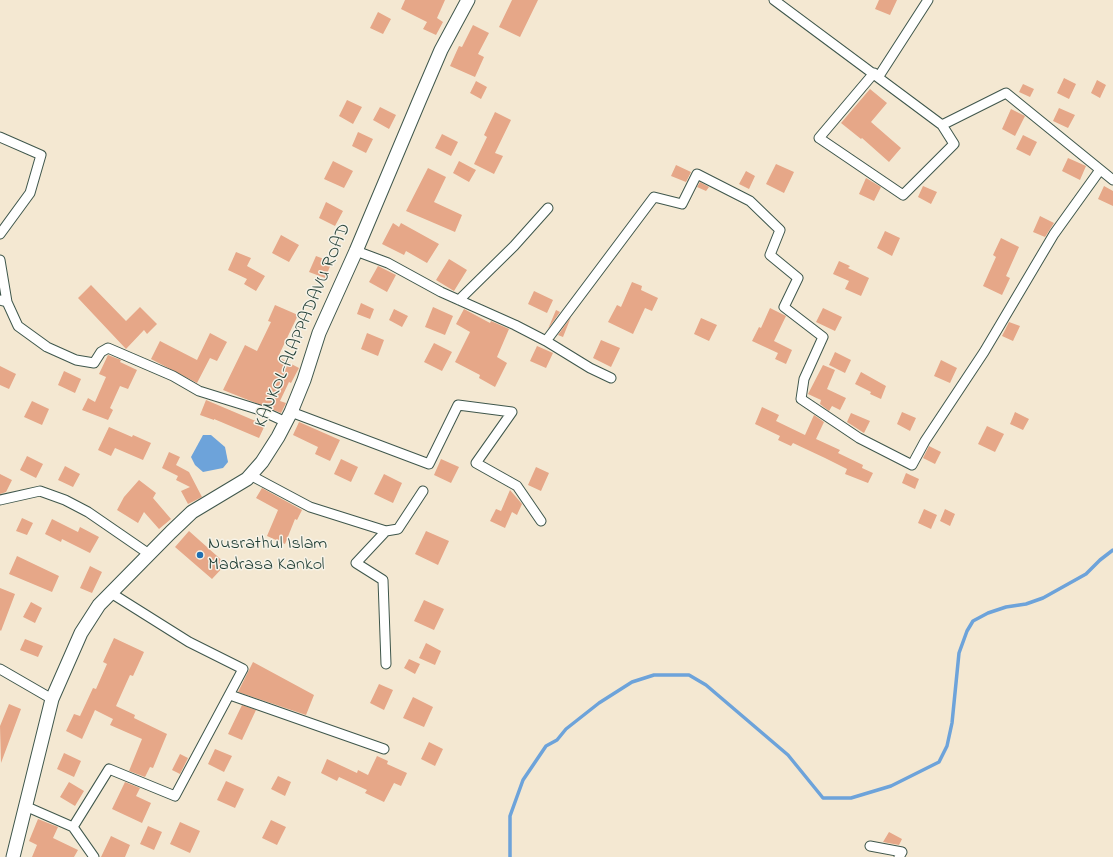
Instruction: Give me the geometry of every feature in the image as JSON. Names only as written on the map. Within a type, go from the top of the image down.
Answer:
[{"type":"main road","name":"KANKOL-ALAPPADAVU ROAD","points":[[13,857],[52,699],[81,633],[99,605],[192,512],[247,479],[262,462],[289,417],[304,380],[319,333],[356,251],[438,57],[468,0]]},
{"type":"street","points":[[774,0],[876,75],[942,125],[954,144],[903,195],[819,138],[876,75],[928,0]]},
{"type":"street","points":[[942,125],[1006,93],[1113,180]]},
{"type":"street","points":[[0,137],[41,156],[30,193],[0,234]]},
{"type":"street","points":[[546,341],[654,197],[682,204],[698,174],[750,201],[780,230],[770,254],[798,278],[784,307],[823,337],[804,379],[801,399],[859,438],[912,466],[925,442],[984,352],[1054,234],[1100,170]]},
{"type":"street","points":[[459,300],[514,246],[548,208]]},
{"type":"street","points":[[356,251],[388,263],[459,300],[546,341],[590,368],[611,378]]},
{"type":"street","points":[[0,260],[4,301],[18,326],[47,347],[76,360],[94,364],[101,352],[108,348],[173,376],[199,391],[260,410],[289,417],[428,464],[458,405],[512,412],[476,463],[517,486],[541,521]]},
{"type":"street","points":[[250,475],[310,506],[386,532]]},
{"type":"street","points":[[0,500],[40,491],[65,500],[88,512],[149,554]]},
{"type":"street","points":[[386,664],[382,580],[356,564],[386,532],[398,529],[422,491]]},
{"type":"street","points":[[72,827],[109,769],[175,796],[243,669],[189,642],[111,593]]},
{"type":"street","points":[[0,669],[52,699]]},
{"type":"street","points":[[230,695],[384,749]]},
{"type":"street","points":[[25,806],[72,827],[94,857]]},
{"type":"street","points":[[870,846],[902,852],[899,857]]},
{"type":"water","points":[[203,435],[211,435],[225,447],[228,462],[223,468],[203,472],[195,465],[191,457]]},
{"type":"building","points":[[405,0],[445,0],[437,18],[443,22],[436,35],[423,29],[427,22],[401,9]]},
{"type":"building","points":[[512,0],[538,0],[520,37],[499,27]]},
{"type":"building","points":[[879,0],[897,0],[890,15],[875,9]]},
{"type":"building","points":[[378,12],[391,19],[383,34],[370,28]]},
{"type":"building","points":[[473,25],[489,33],[478,54],[484,57],[475,77],[450,66],[459,46],[462,47]]},
{"type":"building","points":[[1064,78],[1076,84],[1069,99],[1057,93]]},
{"type":"building","points":[[1097,80],[1106,85],[1100,98],[1091,93]]},
{"type":"building","points":[[476,81],[487,87],[481,99],[470,93]]},
{"type":"building","points":[[1023,84],[1034,89],[1030,97],[1019,92]]},
{"type":"building","points":[[870,89],[887,103],[871,122],[901,148],[889,162],[862,138],[861,139],[841,123]]},
{"type":"building","points":[[347,100],[362,107],[353,124],[339,116]]},
{"type":"building","points":[[380,107],[396,115],[389,129],[373,120]]},
{"type":"building","points":[[1059,108],[1075,115],[1068,128],[1053,121]]},
{"type":"building","points":[[1011,109],[1025,116],[1015,136],[1002,129]]},
{"type":"building","points":[[495,112],[511,120],[495,153],[503,156],[494,174],[474,164],[487,137],[484,135]]},
{"type":"building","points":[[358,132],[373,139],[366,153],[352,146]]},
{"type":"building","points":[[442,134],[458,142],[451,156],[435,148]]},
{"type":"building","points":[[1023,135],[1037,142],[1030,156],[1016,149]]},
{"type":"building","points":[[1068,158],[1086,166],[1080,180],[1062,171]]},
{"type":"building","points":[[333,161],[353,171],[344,188],[324,179]]},
{"type":"building","points":[[459,161],[476,170],[469,182],[453,173]]},
{"type":"building","points":[[776,164],[794,172],[784,193],[766,184]]},
{"type":"building","points":[[676,165],[691,172],[686,182],[671,176]]},
{"type":"building","points":[[428,168],[446,177],[434,202],[462,215],[455,232],[406,211]]},
{"type":"building","points":[[746,171],[755,176],[749,189],[739,184]]},
{"type":"building","points":[[866,178],[881,187],[874,201],[859,194]]},
{"type":"building","points":[[700,182],[709,187],[706,191],[697,187]]},
{"type":"building","points":[[923,186],[937,192],[931,204],[918,197]]},
{"type":"building","points":[[1104,186],[1113,191],[1113,206],[1098,199]]},
{"type":"building","points":[[326,202],[343,211],[335,226],[319,218]]},
{"type":"building","points":[[1040,216],[1054,223],[1045,237],[1033,232]]},
{"type":"building","points":[[393,223],[399,227],[401,223],[439,244],[427,263],[406,251],[404,255],[382,244]]},
{"type":"building","points":[[885,231],[900,238],[892,256],[877,248]]},
{"type":"building","points":[[281,235],[299,245],[289,262],[272,253]]},
{"type":"building","points":[[1001,238],[1019,247],[1006,276],[1010,278],[1002,295],[983,286],[996,257],[993,255]]},
{"type":"building","points":[[236,252],[251,258],[247,266],[265,276],[256,291],[244,284],[247,279],[228,270]]},
{"type":"building","points":[[316,256],[332,262],[325,278],[309,272]]},
{"type":"building","points":[[449,259],[467,270],[454,291],[436,280]]},
{"type":"building","points":[[839,261],[850,266],[848,268],[869,278],[861,296],[845,289],[849,281],[833,274]]},
{"type":"building","points":[[378,266],[396,275],[387,292],[369,282]]},
{"type":"building","points":[[632,282],[642,286],[641,290],[658,298],[652,311],[645,308],[633,334],[608,322],[617,305],[621,307]]},
{"type":"building","points":[[91,285],[126,321],[140,307],[157,324],[147,334],[144,330],[126,349],[78,298]]},
{"type":"building","points":[[534,291],[553,300],[547,313],[528,304]]},
{"type":"building","points":[[361,303],[374,309],[370,319],[357,314]]},
{"type":"building","points":[[275,305],[298,315],[278,357],[299,368],[291,383],[289,382],[280,401],[286,403],[281,413],[223,390],[245,345],[257,351],[271,322],[268,321]]},
{"type":"building","points":[[433,307],[453,316],[445,335],[425,327]]},
{"type":"building","points":[[770,308],[786,316],[774,341],[792,350],[786,364],[775,359],[778,353],[752,341],[759,327],[761,328]]},
{"type":"building","points":[[823,308],[842,317],[835,331],[816,322]]},
{"type":"building","points":[[394,309],[408,316],[402,327],[389,320]]},
{"type":"building","points":[[464,309],[490,323],[491,321],[509,329],[497,357],[507,363],[495,387],[479,378],[480,375],[455,362],[470,332],[456,324]]},
{"type":"building","points":[[556,310],[560,312],[548,329]]},
{"type":"building","points":[[571,317],[563,337],[558,335]]},
{"type":"building","points":[[701,318],[717,325],[709,341],[694,334]]},
{"type":"building","points":[[1009,322],[1020,326],[1013,341],[1002,336]]},
{"type":"building","points":[[210,333],[227,342],[217,361],[210,358],[197,383],[151,359],[160,341],[197,360]]},
{"type":"building","points":[[367,333],[384,340],[378,356],[361,349]]},
{"type":"building","points":[[601,340],[620,348],[611,367],[593,358]]},
{"type":"building","points":[[434,343],[452,352],[442,371],[424,362]]},
{"type":"building","points":[[537,346],[553,353],[546,368],[530,361]]},
{"type":"building","points":[[835,352],[851,360],[845,373],[829,365]]},
{"type":"building","points":[[108,355],[121,360],[120,362],[137,370],[128,389],[120,386],[110,408],[113,410],[108,420],[82,410],[88,398],[95,402],[106,377],[99,374]]},
{"type":"building","points":[[941,360],[957,368],[950,383],[934,376]]},
{"type":"building","points":[[823,365],[835,370],[827,389],[846,398],[840,410],[832,406],[829,411],[820,404],[821,400],[808,394]]},
{"type":"building","points":[[0,366],[16,374],[9,389],[0,385]]},
{"type":"building","points":[[64,371],[81,379],[75,393],[58,385]]},
{"type":"building","points":[[861,372],[886,386],[881,399],[855,384]]},
{"type":"building","points":[[206,400],[265,425],[259,438],[214,419],[200,415]]},
{"type":"building","points":[[32,401],[49,409],[42,425],[24,417]]},
{"type":"building","points":[[762,407],[779,415],[776,421],[805,435],[814,415],[824,422],[816,439],[840,450],[838,453],[863,465],[862,468],[873,473],[868,483],[845,474],[847,469],[825,458],[793,443],[791,446],[778,440],[780,436],[755,424]]},
{"type":"building","points":[[902,412],[916,418],[910,431],[897,424]]},
{"type":"building","points":[[1015,412],[1029,419],[1023,430],[1010,424]]},
{"type":"building","points":[[851,413],[870,421],[864,433],[847,422]]},
{"type":"building","points":[[299,422],[340,440],[330,461],[315,454],[318,447],[293,435]]},
{"type":"building","points":[[987,426],[1004,434],[995,452],[978,444]]},
{"type":"building","points":[[109,427],[151,443],[143,460],[115,448],[111,456],[98,450]]},
{"type":"building","points":[[929,446],[941,452],[935,464],[923,458]]},
{"type":"building","points":[[169,452],[180,457],[176,465],[189,472],[202,497],[188,504],[181,491],[190,487],[176,480],[178,476],[162,468]]},
{"type":"building","points":[[27,456],[43,464],[36,478],[20,470]]},
{"type":"building","points":[[341,459],[358,467],[351,482],[334,474]]},
{"type":"building","points":[[441,459],[459,467],[451,483],[434,475]]},
{"type":"building","points":[[65,466],[80,474],[73,487],[58,480]]},
{"type":"building","points":[[536,467],[549,473],[541,491],[528,485]]},
{"type":"building","points":[[906,473],[919,479],[915,489],[902,483]]},
{"type":"building","points":[[0,474],[12,480],[6,492],[0,494]]},
{"type":"building","points":[[384,474],[402,483],[393,503],[374,494]]},
{"type":"building","points":[[139,480],[156,493],[153,498],[171,519],[159,529],[144,512],[138,523],[117,510],[124,497]]},
{"type":"building","points":[[262,488],[302,510],[297,520],[295,519],[285,544],[267,536],[278,510],[256,498]]},
{"type":"building","points":[[510,490],[522,504],[517,515],[512,512],[505,528],[490,521],[496,509],[501,511]]},
{"type":"building","points":[[924,509],[937,515],[931,529],[918,523]]},
{"type":"building","points":[[945,509],[955,514],[950,526],[940,521]]},
{"type":"building","points":[[22,518],[33,523],[27,535],[16,531]]},
{"type":"building","points":[[52,519],[78,532],[80,527],[99,537],[90,553],[62,539],[61,542],[45,534]]},
{"type":"building","name":"Nusrathul Islam Madrasa Kankol","points":[[189,531],[226,564],[212,579],[175,547]]},
{"type":"building","points":[[426,531],[449,541],[438,565],[415,554]]},
{"type":"building","points":[[17,556],[59,576],[52,592],[9,574]]},
{"type":"building","points":[[90,566],[102,572],[92,593],[80,588]]},
{"type":"building","points":[[0,588],[15,594],[1,631],[0,630]]},
{"type":"building","points":[[424,600],[444,609],[434,630],[414,621]]},
{"type":"building","points":[[31,602],[42,608],[35,623],[23,617]]},
{"type":"building","points":[[114,638],[144,652],[133,676],[130,675],[116,706],[135,715],[134,718],[167,734],[153,768],[150,767],[145,777],[129,771],[142,739],[110,725],[113,719],[95,710],[82,739],[66,731],[74,714],[80,716],[93,688],[96,689],[107,664],[103,662]]},
{"type":"building","points":[[25,639],[43,646],[38,657],[20,650]]},
{"type":"building","points":[[426,643],[441,651],[435,665],[419,658]]},
{"type":"building","points":[[409,659],[420,664],[415,674],[404,668]]},
{"type":"building","points":[[253,662],[314,695],[306,715],[238,692]]},
{"type":"building","points":[[379,684],[393,690],[384,710],[370,703]]},
{"type":"building","points":[[413,697],[433,707],[424,727],[403,718]]},
{"type":"building","points":[[9,704],[21,709],[1,763],[0,726]]},
{"type":"building","points":[[242,705],[256,710],[242,740],[228,734]]},
{"type":"building","points":[[429,742],[443,749],[435,766],[421,759]]},
{"type":"building","points":[[215,749],[232,756],[224,772],[208,764]]},
{"type":"building","points":[[64,753],[81,761],[74,777],[57,769]]},
{"type":"building","points":[[180,754],[188,758],[180,774],[172,770]]},
{"type":"building","points":[[377,756],[388,761],[387,764],[407,773],[401,786],[394,783],[384,802],[365,793],[367,790],[339,777],[337,781],[321,773],[327,759],[357,773],[358,770],[368,775]]},
{"type":"building","points":[[278,776],[291,782],[285,796],[271,789]]},
{"type":"building","points":[[226,781],[244,789],[235,808],[217,800]]},
{"type":"building","points":[[69,782],[84,791],[75,806],[60,797]]},
{"type":"building","points":[[125,782],[140,788],[136,796],[151,803],[142,823],[112,809]]},
{"type":"building","points":[[38,819],[58,827],[53,838],[78,850],[74,857],[32,857],[37,845],[29,841]]},
{"type":"building","points":[[271,820],[286,827],[277,845],[262,838]]},
{"type":"building","points":[[180,822],[200,831],[190,853],[170,844]]},
{"type":"building","points":[[148,826],[162,832],[154,850],[140,844]]},
{"type":"building","points":[[889,832],[902,839],[899,845],[883,842]]},
{"type":"building","points":[[111,836],[130,845],[125,857],[101,857]]},
{"type":"waterway","points":[[510,857],[510,816],[523,780],[546,746],[557,740],[566,729],[599,703],[632,682],[654,675],[689,675],[706,685],[788,755],[823,798],[851,798],[891,786],[939,762],[947,746],[952,723],[959,653],[967,631],[973,621],[988,613],[1006,607],[1026,604],[1043,598],[1086,574],[1113,550]]},
{"type":"place","name":"Nusrathul Islam Madrasa Kankol","points":[[200,555]]}]
